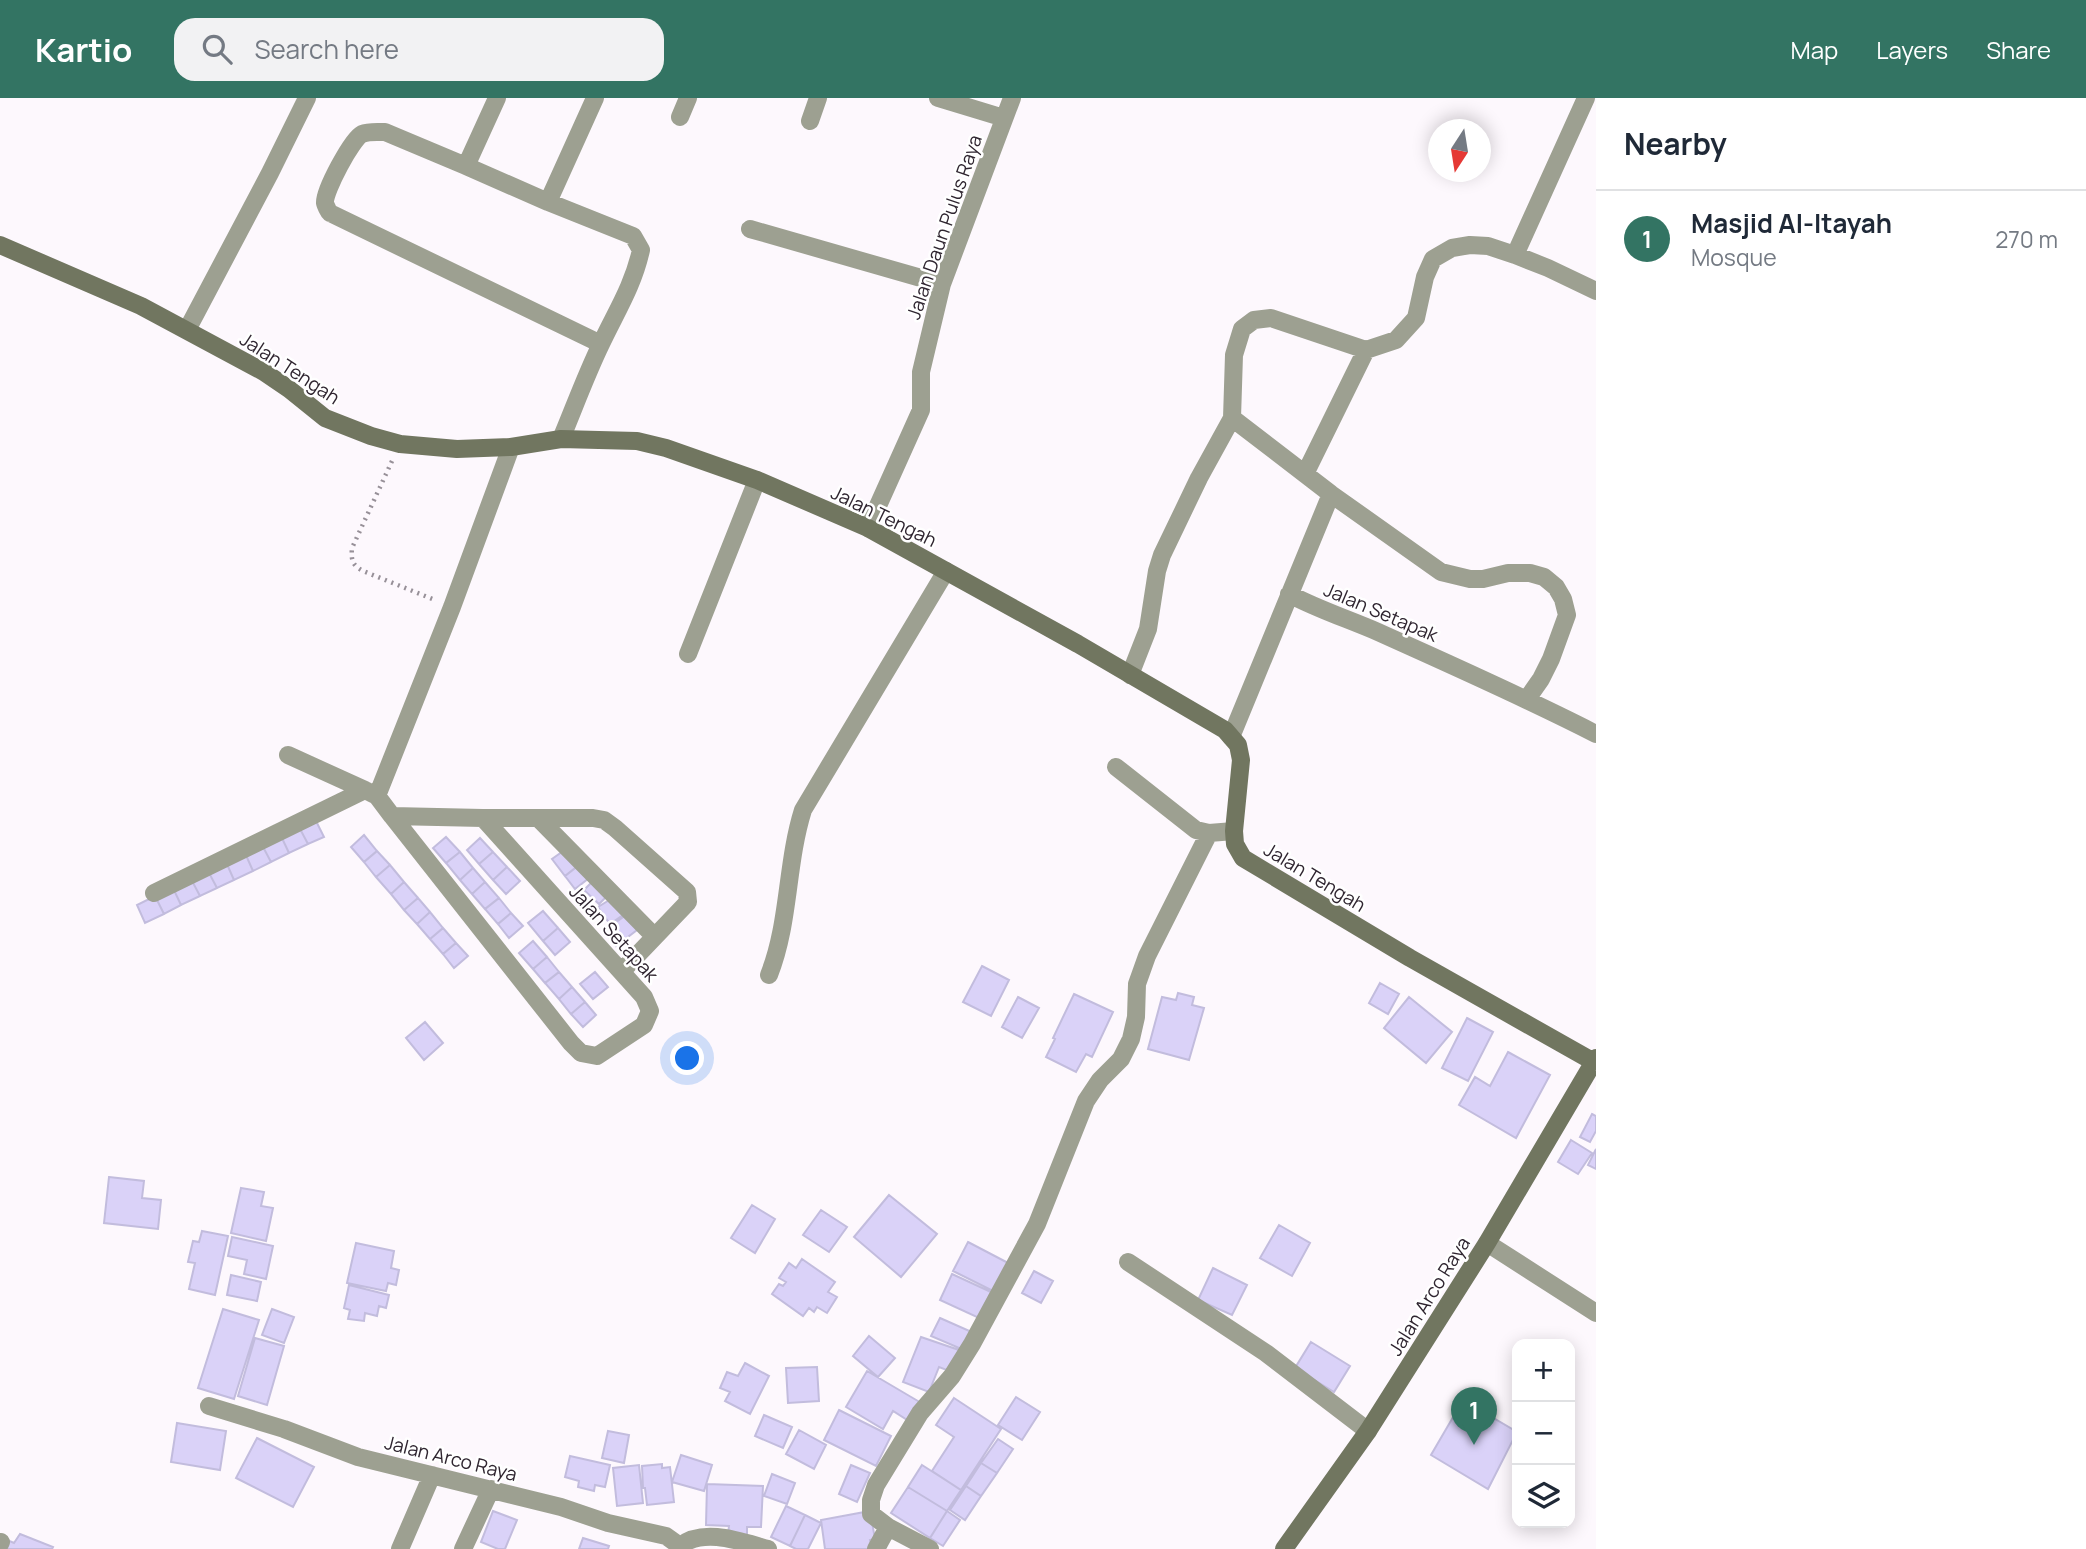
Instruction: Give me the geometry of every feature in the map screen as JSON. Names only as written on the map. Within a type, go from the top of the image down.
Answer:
[{"type":"main road","name":"Jalan Tengah","points":[[0,245],[141,306],[187,330],[264,372],[326,418],[350,429],[400,444],[457,449],[511,447],[561,439],[636,441],[666,448],[757,480],[868,528],[1130,675],[1225,730],[1231,737]]},
{"type":"main road","points":[[1231,737],[1238,744],[1241,760],[1234,831]]},
{"type":"main road","name":"Jalan Tengah","points":[[1234,831],[1235,844],[1244,858],[1410,958],[1595,1060]]},
{"type":"main road","name":"Jalan Arco Raya","points":[[1284,1549],[1367,1431],[1487,1243],[1595,1060]]},
{"type":"street","points":[[187,330],[307,98]]},
{"type":"street","points":[[466,166],[497,98]]},
{"type":"street","points":[[548,202],[595,98]]},
{"type":"street","points":[[680,117],[688,98]]},
{"type":"street","points":[[810,121],[818,98]]},
{"type":"street","points":[[938,98],[1004,118]]},
{"type":"street","name":"Jalan Daun Pulus Raya","points":[[868,528],[921,410],[921,372],[942,284],[1012,98]]},
{"type":"street","points":[[1516,256],[1586,98]]},
{"type":"street","points":[[561,439],[601,344],[636,272],[641,250],[633,236],[385,132],[372,131],[360,135],[328,189],[325,203],[330,213],[601,344]]},
{"type":"street","points":[[750,229],[942,284]]},
{"type":"street","points":[[1130,675],[1149,629],[1157,571],[1162,555],[1232,418],[1234,355],[1242,329],[1254,320],[1271,318],[1366,350],[1396,340],[1416,318],[1425,277],[1433,260],[1452,248],[1470,246],[1488,246],[1516,256],[1596,291]]},
{"type":"street","points":[[1305,474],[1366,350]]},
{"type":"street","points":[[1232,418],[1331,494],[1441,572],[1470,579],[1508,573],[1531,573],[1544,577],[1556,587],[1563,599],[1567,615],[1551,659],[1527,699]]},
{"type":"street","points":[[154,893],[371,793],[452,607],[511,447]]},
{"type":"street","points":[[688,654],[757,480]]},
{"type":"street","points":[[1231,737],[1331,494]]},
{"type":"street","points":[[769,975],[782,929],[794,846],[803,810],[946,571]]},
{"type":"street","name":"Jalan Setapak","points":[[1289,594],[1527,699],[1596,734]]},
{"type":"street","points":[[288,755],[371,793]]},
{"type":"street","points":[[1116,767],[1196,830],[1209,833],[1234,831]]},
{"type":"street","name":"Jalan Setapak","points":[[371,793],[581,1053],[597,1056],[644,1024],[650,1011],[644,997],[483,818]]},
{"type":"street","points":[[391,816],[604,820],[687,892],[688,902],[622,971]]},
{"type":"street","points":[[539,819],[654,936]]},
{"type":"street","points":[[930,1549],[888,1527],[872,1514],[871,1500],[876,1485],[920,1413],[952,1376],[972,1344],[1037,1224],[1086,1101],[1100,1080],[1121,1059],[1131,1039],[1136,1017],[1137,984],[1147,956],[1209,833]]},
{"type":"street","points":[[1487,1243],[1596,1313]]},
{"type":"street","points":[[1128,1262],[1266,1353],[1367,1431]]},
{"type":"street","name":"Jalan Arco Raya","points":[[208,1406],[284,1429],[358,1457],[666,1536],[680,1547]]},
{"type":"street","points":[[400,1549],[432,1475]]},
{"type":"street","points":[[463,1549],[491,1489]]},
{"type":"street","points":[[876,1549],[888,1527]]},
{"type":"street","points":[[680,1547],[688,1539],[719,1537],[768,1549]]},
{"type":"path","points":[[400,444],[352,548],[351,559],[354,566],[363,571],[452,607]]},
{"type":"building","points":[[315,819],[324,837],[308,844],[299,827]]},
{"type":"building","points":[[299,827],[308,844],[289,853],[281,836]]},
{"type":"building","points":[[364,835],[377,851],[364,862],[351,847]]},
{"type":"building","points":[[281,836],[289,853],[271,862],[262,845]]},
{"type":"building","points":[[446,837],[460,852],[446,863],[433,848]]},
{"type":"building","points":[[480,838],[493,852],[479,864],[467,850]]},
{"type":"building","points":[[262,845],[271,862],[253,871],[245,853]]},
{"type":"building","points":[[566,849],[579,865],[565,876],[552,859]]},
{"type":"building","points":[[377,851],[390,865],[376,877],[364,862]]},
{"type":"building","points":[[460,852],[473,868],[460,880],[446,863]]},
{"type":"building","points":[[493,852],[507,867],[493,880],[479,864]]},
{"type":"building","points":[[245,853],[253,871],[234,880],[226,862]]},
{"type":"building","points":[[226,862],[234,880],[217,888],[208,871]]},
{"type":"building","points":[[390,865],[404,882],[391,894],[376,877]]},
{"type":"building","points":[[579,865],[589,878],[575,889],[565,876]]},
{"type":"building","points":[[507,867],[520,881],[506,894],[493,880]]},
{"type":"building","points":[[473,868],[485,882],[472,894],[460,880]]},
{"type":"building","points":[[208,871],[217,888],[200,896],[191,879]]},
{"type":"building","points":[[191,879],[200,896],[181,905],[173,888]]},
{"type":"building","points":[[595,879],[610,893],[599,904],[584,890]]},
{"type":"building","points":[[404,882],[418,898],[404,910],[391,894]]},
{"type":"building","points":[[485,882],[499,898],[485,909],[472,894]]},
{"type":"building","points":[[173,888],[181,905],[164,914],[155,896]]},
{"type":"building","points":[[155,896],[164,914],[145,923],[137,905]]},
{"type":"building","points":[[418,898],[430,912],[417,924],[404,910]]},
{"type":"building","points":[[499,898],[511,913],[498,924],[485,909]]},
{"type":"building","points":[[611,899],[623,915],[610,924],[598,907]]},
{"type":"building","points":[[543,911],[558,928],[543,941],[528,923]]},
{"type":"building","points":[[430,912],[443,928],[430,939],[417,924]]},
{"type":"building","points":[[511,913],[523,926],[509,938],[498,924]]},
{"type":"building","points":[[626,915],[637,930],[616,946],[604,931]]},
{"type":"building","points":[[443,928],[456,943],[443,954],[430,939]]},
{"type":"building","points":[[558,928],[570,942],[555,955],[543,941]]},
{"type":"building","points":[[533,941],[547,957],[533,969],[519,953]]},
{"type":"building","points":[[456,943],[468,956],[454,968],[443,954]]},
{"type":"building","points":[[547,957],[559,972],[545,983],[533,969]]},
{"type":"building","points":[[982,966],[1009,980],[991,1016],[963,1002]]},
{"type":"building","points":[[559,972],[572,987],[559,999],[545,983]]},
{"type":"building","points":[[595,972],[608,987],[593,999],[580,984]]},
{"type":"building","points":[[1380,983],[1399,994],[1388,1014],[1369,1003]]},
{"type":"building","points":[[572,987],[585,1002],[571,1014],[559,999]]},
{"type":"building","points":[[1178,993],[1194,997],[1192,1005],[1204,1008],[1189,1060],[1148,1049],[1162,997],[1176,1000]]},
{"type":"building","points":[[1074,994],[1113,1012],[1092,1057],[1086,1054],[1076,1072],[1046,1057]]},
{"type":"building","points":[[1018,997],[1039,1008],[1022,1038],[1002,1027]]},
{"type":"building","points":[[1409,997],[1452,1032],[1426,1063],[1384,1028]]},
{"type":"building","points":[[585,1002],[596,1015],[583,1027],[571,1014]]},
{"type":"building","points":[[1467,1018],[1493,1032],[1468,1081],[1442,1068]]},
{"type":"building","points":[[425,1022],[443,1043],[424,1060],[406,1038]]},
{"type":"building","points":[[1508,1052],[1550,1075],[1516,1138],[1459,1105],[1475,1077],[1490,1086]]},
{"type":"building","points":[[1592,1114],[1596,1116],[1596,1131],[1590,1142],[1580,1137]]},
{"type":"building","points":[[1571,1140],[1592,1153],[1578,1174],[1558,1162]]},
{"type":"building","points":[[1596,1149],[1596,1169],[1588,1165]]},
{"type":"building","points":[[109,1177],[144,1181],[142,1198],[161,1200],[158,1229],[104,1223]]},
{"type":"building","points":[[241,1188],[264,1192],[261,1206],[273,1208],[266,1241],[231,1233]]},
{"type":"building","points":[[889,1195],[937,1234],[901,1277],[854,1237]]},
{"type":"building","points":[[752,1205],[775,1219],[755,1253],[731,1238]]},
{"type":"building","points":[[821,1210],[847,1227],[829,1252],[803,1235]]},
{"type":"building","points":[[1279,1225],[1310,1243],[1292,1276],[1260,1258]]},
{"type":"building","points":[[202,1231],[228,1236],[215,1295],[189,1289],[195,1263],[188,1262],[193,1241],[199,1242]]},
{"type":"building","points":[[232,1237],[273,1246],[266,1279],[244,1274],[247,1260],[228,1256]]},
{"type":"building","points":[[968,1242],[1012,1265],[997,1293],[953,1271]]},
{"type":"building","points":[[356,1243],[394,1251],[391,1268],[399,1270],[396,1285],[388,1283],[386,1291],[347,1283]]},
{"type":"building","points":[[802,1259],[835,1282],[828,1292],[837,1297],[827,1313],[817,1307],[814,1312],[809,1308],[803,1316],[772,1294],[779,1284],[783,1286],[786,1282],[779,1278],[789,1263],[796,1268]]},
{"type":"building","points":[[1213,1268],[1247,1285],[1232,1315],[1198,1300]]},
{"type":"building","points":[[1034,1271],[1053,1281],[1041,1303],[1022,1293]]},
{"type":"building","points":[[952,1274],[991,1292],[979,1318],[940,1300]]},
{"type":"building","points":[[231,1275],[261,1282],[257,1301],[227,1295]]},
{"type":"building","points":[[349,1285],[389,1295],[386,1308],[379,1306],[377,1316],[365,1313],[364,1321],[348,1319],[350,1310],[344,1308]]},
{"type":"building","points":[[223,1309],[259,1320],[234,1399],[198,1388]]},
{"type":"building","points":[[272,1309],[294,1317],[284,1343],[262,1335]]},
{"type":"building","points":[[940,1318],[974,1333],[966,1351],[931,1336]]},
{"type":"building","points":[[869,1336],[895,1358],[878,1377],[853,1356]]},
{"type":"building","points":[[921,1337],[959,1350],[952,1372],[939,1367],[929,1392],[903,1382]]},
{"type":"building","points":[[255,1338],[284,1346],[267,1405],[238,1396]]},
{"type":"building","points":[[1311,1342],[1350,1366],[1334,1392],[1295,1368]]},
{"type":"building","points":[[745,1363],[769,1376],[750,1414],[725,1401],[730,1392],[720,1388],[727,1372],[738,1376]]},
{"type":"building","points":[[817,1367],[819,1401],[788,1403],[786,1368]]},
{"type":"building","points":[[867,1371],[923,1404],[912,1423],[893,1411],[883,1429],[846,1407]]},
{"type":"building","points":[[1016,1397],[1040,1412],[1022,1440],[998,1425]]},
{"type":"building","points":[[954,1398],[1001,1429],[961,1490],[932,1471],[954,1437],[936,1425]]},
{"type":"building","points":[[1463,1400],[1512,1429],[1512,1442],[1488,1489],[1431,1455]]},
{"type":"building","points":[[839,1410],[891,1436],[876,1466],[824,1440]]},
{"type":"building","points":[[764,1415],[792,1427],[783,1448],[755,1436]]},
{"type":"building","points":[[177,1423],[226,1431],[220,1470],[171,1462]]},
{"type":"building","points":[[799,1430],[826,1445],[814,1469],[786,1454]]},
{"type":"building","points":[[608,1431],[629,1435],[624,1463],[602,1458]]},
{"type":"building","points":[[257,1438],[314,1467],[293,1507],[236,1478]]},
{"type":"building","points":[[998,1439],[1013,1449],[997,1473],[981,1463]]},
{"type":"building","points":[[681,1455],[712,1465],[704,1491],[672,1482]]},
{"type":"building","points":[[570,1456],[610,1465],[605,1487],[595,1485],[594,1491],[578,1487],[579,1481],[565,1477]]},
{"type":"building","points":[[981,1463],[997,1473],[981,1496],[966,1486]]},
{"type":"building","points":[[662,1464],[662,1468],[670,1467],[674,1502],[647,1505],[642,1466]]},
{"type":"building","points":[[639,1465],[643,1503],[617,1506],[613,1468]]},
{"type":"building","points":[[851,1465],[870,1473],[857,1502],[839,1494]]},
{"type":"building","points":[[922,1465],[961,1490],[947,1511],[908,1487]]},
{"type":"building","points":[[772,1474],[795,1483],[787,1504],[764,1496]]},
{"type":"building","points":[[707,1484],[763,1486],[761,1527],[747,1527],[747,1535],[728,1534],[729,1526],[706,1525]]},
{"type":"building","points":[[966,1486],[981,1496],[965,1520],[950,1510]]},
{"type":"building","points":[[908,1487],[947,1511],[930,1538],[891,1513]]},
{"type":"building","points":[[786,1506],[805,1515],[790,1546],[771,1537]]},
{"type":"building","points":[[493,1511],[517,1520],[505,1549],[481,1542]]},
{"type":"building","points":[[870,1511],[875,1539],[870,1540],[872,1549],[825,1549],[821,1520]]},
{"type":"building","points":[[947,1511],[960,1520],[943,1546],[930,1538]]},
{"type":"building","points":[[805,1515],[821,1523],[808,1549],[796,1549],[790,1546]]},
{"type":"building","points":[[20,1534],[53,1547],[0,1549],[5,1539],[14,1543]]},
{"type":"building","points":[[583,1538],[609,1546],[608,1549],[579,1549]]},
{"type":"place","name":"Masjid Al-Itayah","points":[[1474,1445]]}]
